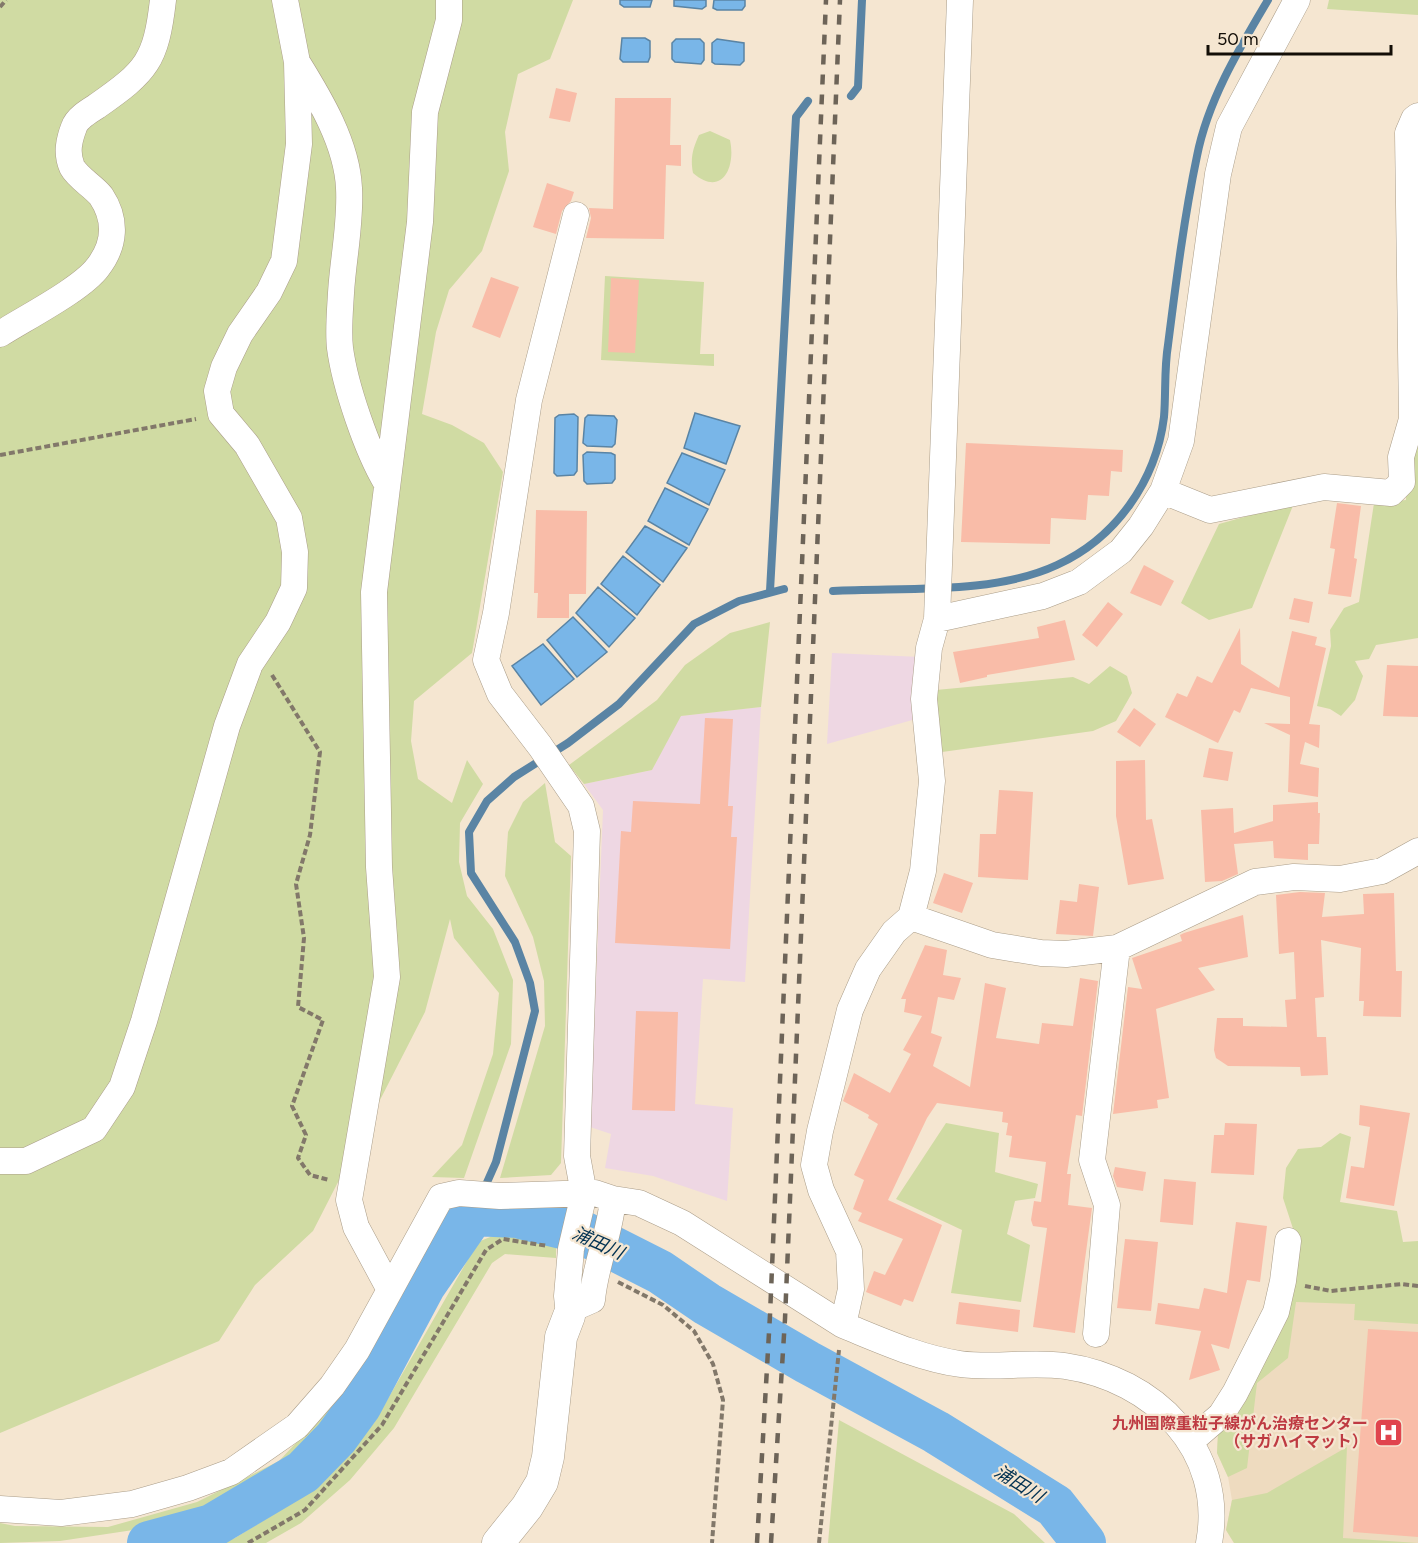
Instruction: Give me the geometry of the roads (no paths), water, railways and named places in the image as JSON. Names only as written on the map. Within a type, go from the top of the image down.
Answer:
[{"type":"street","points":[[0,334],[64,295],[97,269],[113,240],[112,220],[101,196],[73,167],[68,146],[75,124],[122,88],[146,66],[159,37],[163,0]]},
{"type":"street","points":[[0,1161],[26,1161],[94,1130],[122,1087],[144,1021],[227,726],[250,664],[278,622],[294,588],[296,552],[289,518],[247,445],[221,414],[217,391],[224,367],[240,334],[269,292],[284,261],[299,144],[297,62],[285,0]]},
{"type":"street","points":[[390,1290],[356,1227],[350,1200],[387,977],[379,856],[374,592],[420,222],[424,112],[449,20],[449,0]]},
{"type":"street","points":[[843,1326],[851,1289],[849,1251],[821,1190],[814,1165],[850,1010],[868,969],[894,932],[911,917],[923,871],[930,822],[932,781],[924,699],[929,648],[937,612],[960,0]]},
{"type":"street","points":[[937,612],[1043,596],[1079,582],[1121,551],[1141,526],[1163,491],[1181,441],[1218,174],[1229,128],[1297,0]]},
{"type":"street","points":[[297,62],[320,99],[345,161],[349,188],[340,294],[340,348],[348,382],[375,463],[386,482]]},
{"type":"street","points":[[1163,491],[1210,510],[1324,487],[1391,493],[1402,482],[1401,457],[1415,418],[1408,133],[1414,119],[1418,116]]},
{"type":"street","points":[[570,1316],[567,1296],[571,1249],[581,1205],[577,1156],[587,831],[581,806],[540,746],[500,694],[486,660],[496,613],[529,400],[576,215]]},
{"type":"street","points":[[911,917],[992,945],[1041,953],[1066,954],[1118,948],[1254,882],[1294,877],[1340,879],[1382,871],[1418,851]]},
{"type":"street","points":[[1095,1334],[1107,1205],[1092,1160],[1118,948]]},
{"type":"street","points":[[0,1509],[61,1513],[132,1504],[188,1488],[231,1472],[297,1426],[332,1386],[357,1350],[441,1197],[459,1192],[581,1205],[595,1193],[613,1199],[639,1203],[682,1224],[843,1326],[927,1356],[962,1364],[1039,1364],[1091,1371],[1122,1384],[1174,1421],[1191,1440],[1211,1491],[1213,1519],[1209,1543]]},
{"type":"street","points":[[498,1543],[527,1507],[542,1482],[548,1457],[561,1337],[576,1307],[592,1300],[600,1251],[611,1226],[613,1199]]},
{"type":"street","points":[[1191,1440],[1221,1415],[1235,1394],[1276,1312],[1288,1241]]},
{"type":"water","points":[[620,0],[652,0],[650,7],[624,7],[620,4]]},
{"type":"water","points":[[674,0],[706,0],[706,6],[702,9],[674,6]]},
{"type":"water","points":[[714,0],[745,0],[745,6],[742,10],[717,10],[713,8]]},
{"type":"water","points":[[622,38],[645,38],[650,41],[648,62],[623,62],[620,59]]},
{"type":"water","points":[[676,39],[700,39],[704,43],[704,60],[701,64],[675,62],[672,59],[672,43]]},
{"type":"water","points":[[717,39],[744,43],[744,61],[740,65],[712,62],[712,43]]},
{"type":"water","points":[[695,413],[740,426],[726,464],[684,448]]},
{"type":"water","points":[[574,414],[578,417],[577,471],[574,475],[557,476],[554,473],[555,418],[559,415]]},
{"type":"water","points":[[588,415],[614,416],[617,420],[615,444],[612,447],[587,446],[583,443],[585,418]]},
{"type":"water","points":[[587,452],[615,455],[615,479],[612,483],[587,484],[584,481],[583,455]]},
{"type":"water","points":[[682,453],[725,470],[709,505],[667,483]]},
{"type":"water","points":[[665,488],[708,509],[689,545],[648,521]]},
{"type":"water","points":[[645,526],[687,548],[663,582],[626,552]]},
{"type":"water","points":[[623,556],[660,585],[637,615],[601,584]]},
{"type":"water","points":[[598,587],[635,618],[609,647],[576,613]]},
{"type":"water","points":[[573,617],[607,652],[577,677],[547,640]]},
{"type":"water","points":[[543,644],[574,679],[541,705],[512,666]]},
{"type":"waterway","points":[[851,96],[858,87],[862,0]]},
{"type":"waterway","points":[[833,591],[947,588],[1005,581],[1032,575],[1078,554],[1115,523],[1130,505],[1142,485],[1160,441],[1164,417],[1167,354],[1177,274],[1202,135],[1226,75],[1268,0]]},
{"type":"waterway","points":[[770,591],[796,117],[808,101]]},
{"type":"waterway","points":[[473,1214],[496,1162],[535,1011],[530,983],[515,942],[471,873],[469,832],[487,801],[514,777],[568,743],[619,704],[694,624],[739,601],[784,589]]},
{"type":"waterway","name":"浦田川","points":[[149,1543],[212,1526],[303,1472],[336,1438],[360,1405],[424,1285],[473,1214],[517,1216],[579,1231],[660,1272],[707,1304],[807,1362],[936,1432],[1055,1506],[1084,1543]]},
{"type":"railway","points":[[757,1543],[770,1315],[826,0]]},
{"type":"railway","points":[[771,1543],[785,1319],[840,0]]},
{"type":"place","name":"九州国際重粒子線がん治療センター （サガハイマット）","points":[[1389,1432]]}]
